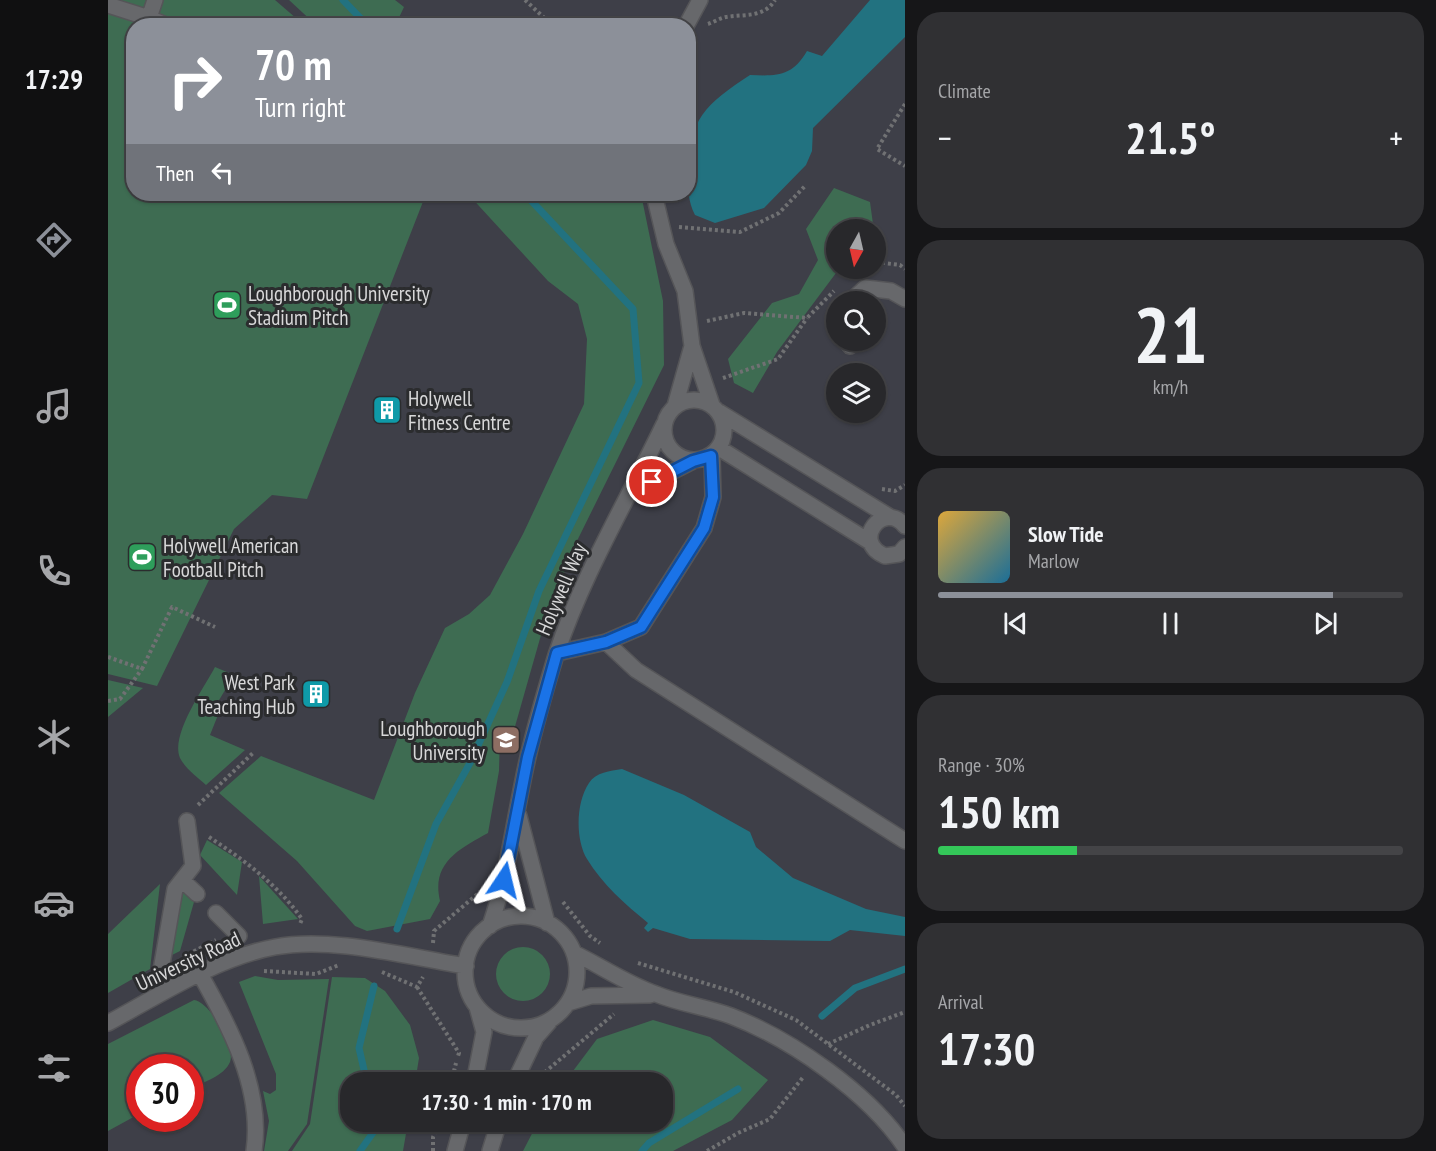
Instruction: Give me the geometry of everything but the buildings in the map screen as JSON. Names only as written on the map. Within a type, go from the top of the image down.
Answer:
[{"type":"street","points":[[108,5],[149,18],[155,0]]},
{"type":"street","points":[[690,18],[700,0]]},
{"type":"street","points":[[557,653],[606,642],[641,627],[704,528],[713,497],[715,452],[725,430],[692,346],[685,291],[666,244],[656,201]]},
{"type":"street","points":[[862,291],[865,288],[891,291],[905,299]]},
{"type":"street","points":[[692,346],[675,406],[664,424],[664,435],[674,453],[693,461]]},
{"type":"street","points":[[675,406],[694,399],[716,409],[890,518]]},
{"type":"street","name":"Holywell Way","points":[[466,966],[470,950],[478,937],[490,926],[504,880],[528,757],[557,653],[577,599],[606,535],[632,492],[664,424]]},
{"type":"street","points":[[632,492],[715,452]]},
{"type":"street","points":[[715,452],[870,542],[878,553],[885,556],[899,554],[905,547]]},
{"type":"street","points":[[870,542],[874,525],[878,520],[896,519],[905,526]]},
{"type":"street","points":[[606,642],[636,670],[905,841]]},
{"type":"street","name":"Holywell Way","points":[[518,813],[548,923]]},
{"type":"street","points":[[161,970],[175,889],[193,866],[187,821]]},
{"type":"street","points":[[182,880],[239,936]]},
{"type":"street","points":[[490,926],[504,919],[518,916],[533,917],[548,923],[568,940],[574,953],[577,970],[575,987],[568,1003],[536,1037],[519,1072]]},
{"type":"street","name":"University Road","points":[[108,1023],[200,974],[240,957],[275,946],[330,945],[466,966]]},
{"type":"street","points":[[574,953],[656,995],[730,1016],[772,1035],[810,1057],[866,1104],[905,1147]]},
{"type":"street","points":[[466,966],[470,994],[477,1006],[484,1032],[476,1072]]},
{"type":"street","points":[[200,974],[244,1066],[255,1101],[257,1131],[254,1151]]},
{"type":"street","points":[[568,1003],[591,996],[656,995]]},
{"type":"street","points":[[477,1006],[489,1017],[504,1025],[520,1028],[537,1025],[552,1018]]},
{"type":"street","points":[[454,1151],[460,1132]]},
{"type":"street","points":[[490,1151],[496,1132]]},
{"type":"path","points":[[525,0],[544,18]]},
{"type":"path","points":[[702,27],[725,17],[753,16],[771,6],[775,0]]},
{"type":"path","points":[[696,40],[698,36]]},
{"type":"path","points":[[905,104],[878,149],[905,166]]},
{"type":"path","points":[[678,236],[674,227],[740,232],[779,213],[806,185]]},
{"type":"path","points":[[886,263],[900,265],[905,269]]},
{"type":"path","points":[[722,378],[778,359],[807,318],[838,286]]},
{"type":"path","points":[[704,310],[707,332]]},
{"type":"path","points":[[706,321],[744,314],[807,318]]},
{"type":"path","points":[[718,369],[727,387]]},
{"type":"path","points":[[873,488],[895,491],[905,485]]},
{"type":"path","points":[[108,701],[120,699],[142,669],[172,608],[215,627]]},
{"type":"path","points":[[108,657],[142,669]]},
{"type":"path","points":[[187,821],[198,804],[253,753]]},
{"type":"path","points":[[417,987],[433,961],[434,931],[481,890]]},
{"type":"path","points":[[562,899],[566,909],[590,936],[607,948]]},
{"type":"path","points":[[635,962],[734,992],[796,1020],[896,1095],[905,1106]]},
{"type":"path","points":[[258,969],[280,974],[316,974],[339,965],[351,967]]},
{"type":"path","points":[[373,971],[385,973],[417,987],[459,1053],[454,1072]]},
{"type":"path","points":[[545,1072],[615,1016],[612,1008]]},
{"type":"path","points":[[707,1151],[738,1133],[770,1119],[810,1057],[829,1043],[905,1012]]},
{"type":"path","points":[[433,1151],[435,1132]]},
{"type":"shaded area","name":"Loughborough University","points":[[108,0],[905,0],[905,1151],[108,1151]]},
{"type":"green space","points":[[108,0],[275,0],[296,18],[126,18],[126,201],[423,201],[307,499],[272,495],[234,529],[157,686],[108,674]]},
{"type":"green space","points":[[289,0],[395,0],[404,7],[399,18],[308,18]]},
{"type":"green space","points":[[834,188],[870,202],[872,219],[826,219],[826,279],[832,279],[777,352],[753,393],[734,383],[728,359],[772,303],[799,294],[818,260],[806,229]]},
{"type":"green space","points":[[474,201],[642,201],[663,301],[664,365],[574,547],[543,628],[514,730],[500,734],[499,771],[488,833],[467,845],[444,867],[438,888],[440,901],[430,919],[367,931],[355,926],[297,861],[219,793],[261,756],[374,800],[415,693],[445,628],[469,614],[490,595],[523,534],[584,404],[587,339],[578,304],[548,281]]},
{"type":"green space","points":[[215,667],[234,675],[212,712],[218,715],[210,735],[245,750],[206,785],[182,762],[178,748],[184,725]]},
{"type":"green space","points":[[108,680],[143,688],[108,717]]},
{"type":"green space","points":[[207,840],[242,862],[237,895],[200,855]]},
{"type":"green space","points":[[259,876],[298,919],[263,924]]},
{"type":"green space","points":[[160,884],[150,969],[108,993],[108,934]]},
{"type":"green space","points":[[181,890],[194,902],[180,951],[166,958]]},
{"type":"green space","points":[[523,947],[533,949],[542,955],[548,964],[550,974],[548,984],[542,993],[533,999],[523,1001],[513,999],[504,993],[498,984],[496,974],[498,964],[504,955],[513,949]]},
{"type":"green space","points":[[255,976],[278,980],[329,979],[307,1124],[288,1151],[264,1151],[269,1121],[263,1091],[270,1094],[276,1090],[276,1074],[239,982]]},
{"type":"green space","points":[[332,977],[365,978],[385,991],[410,1025],[419,1058],[417,1072],[340,1072],[340,1132],[406,1132],[403,1151],[292,1151],[310,1124]]},
{"type":"green space","points":[[194,1000],[207,1008],[214,1016],[225,1036],[231,1055],[227,1067],[204,1082],[204,1054],[126,1054],[126,1121],[108,1131],[108,1044]]},
{"type":"green space","points":[[653,1020],[710,1037],[768,1080],[732,1120],[673,1151],[523,1151],[533,1132],[673,1132],[673,1072],[572,1072],[597,1039]]},
{"type":"water","points":[[870,0],[905,0],[905,37],[813,128],[812,151],[806,165],[764,208],[715,223],[695,215],[690,201],[696,201],[696,126],[702,115],[722,95],[750,75],[783,73],[795,66],[807,51],[822,56]]},
{"type":"water","points":[[622,769],[684,795],[750,832],[756,847],[793,878],[866,909],[905,917],[905,936],[850,930],[830,941],[690,939],[653,928],[648,932],[644,928],[648,923],[615,894],[593,868],[580,841],[579,810],[589,783],[599,774]]},
{"type":"waterway","points":[[343,0],[360,18]]},
{"type":"waterway","points":[[397,929],[436,824],[470,763],[507,682],[539,591],[639,383],[633,309],[532,201]]},
{"type":"waterway","points":[[822,1016],[855,988],[905,969]]},
{"type":"waterway","points":[[364,1072],[359,1048],[374,986]]},
{"type":"waterway","points":[[642,1151],[649,1143],[738,1089]]},
{"type":"waterway","points":[[360,1151],[373,1132]]},
{"type":"place","name":"Loughborough University Stadium Pitch","points":[[227,305]]},
{"type":"place","name":"Holywell Fitness Centre","points":[[387,410]]},
{"type":"place","name":"Holywell American Football Pitch","points":[[142,557]]},
{"type":"place","name":"West Park Teaching Hub","points":[[316,694]]},
{"type":"place","name":"Loughborough University","points":[[506,740]]},
{"type":"route","points":[[504,880],[528,757],[557,653],[606,642],[641,627],[704,528],[713,497],[714,476],[711,456],[693,461],[652,482]]}]
